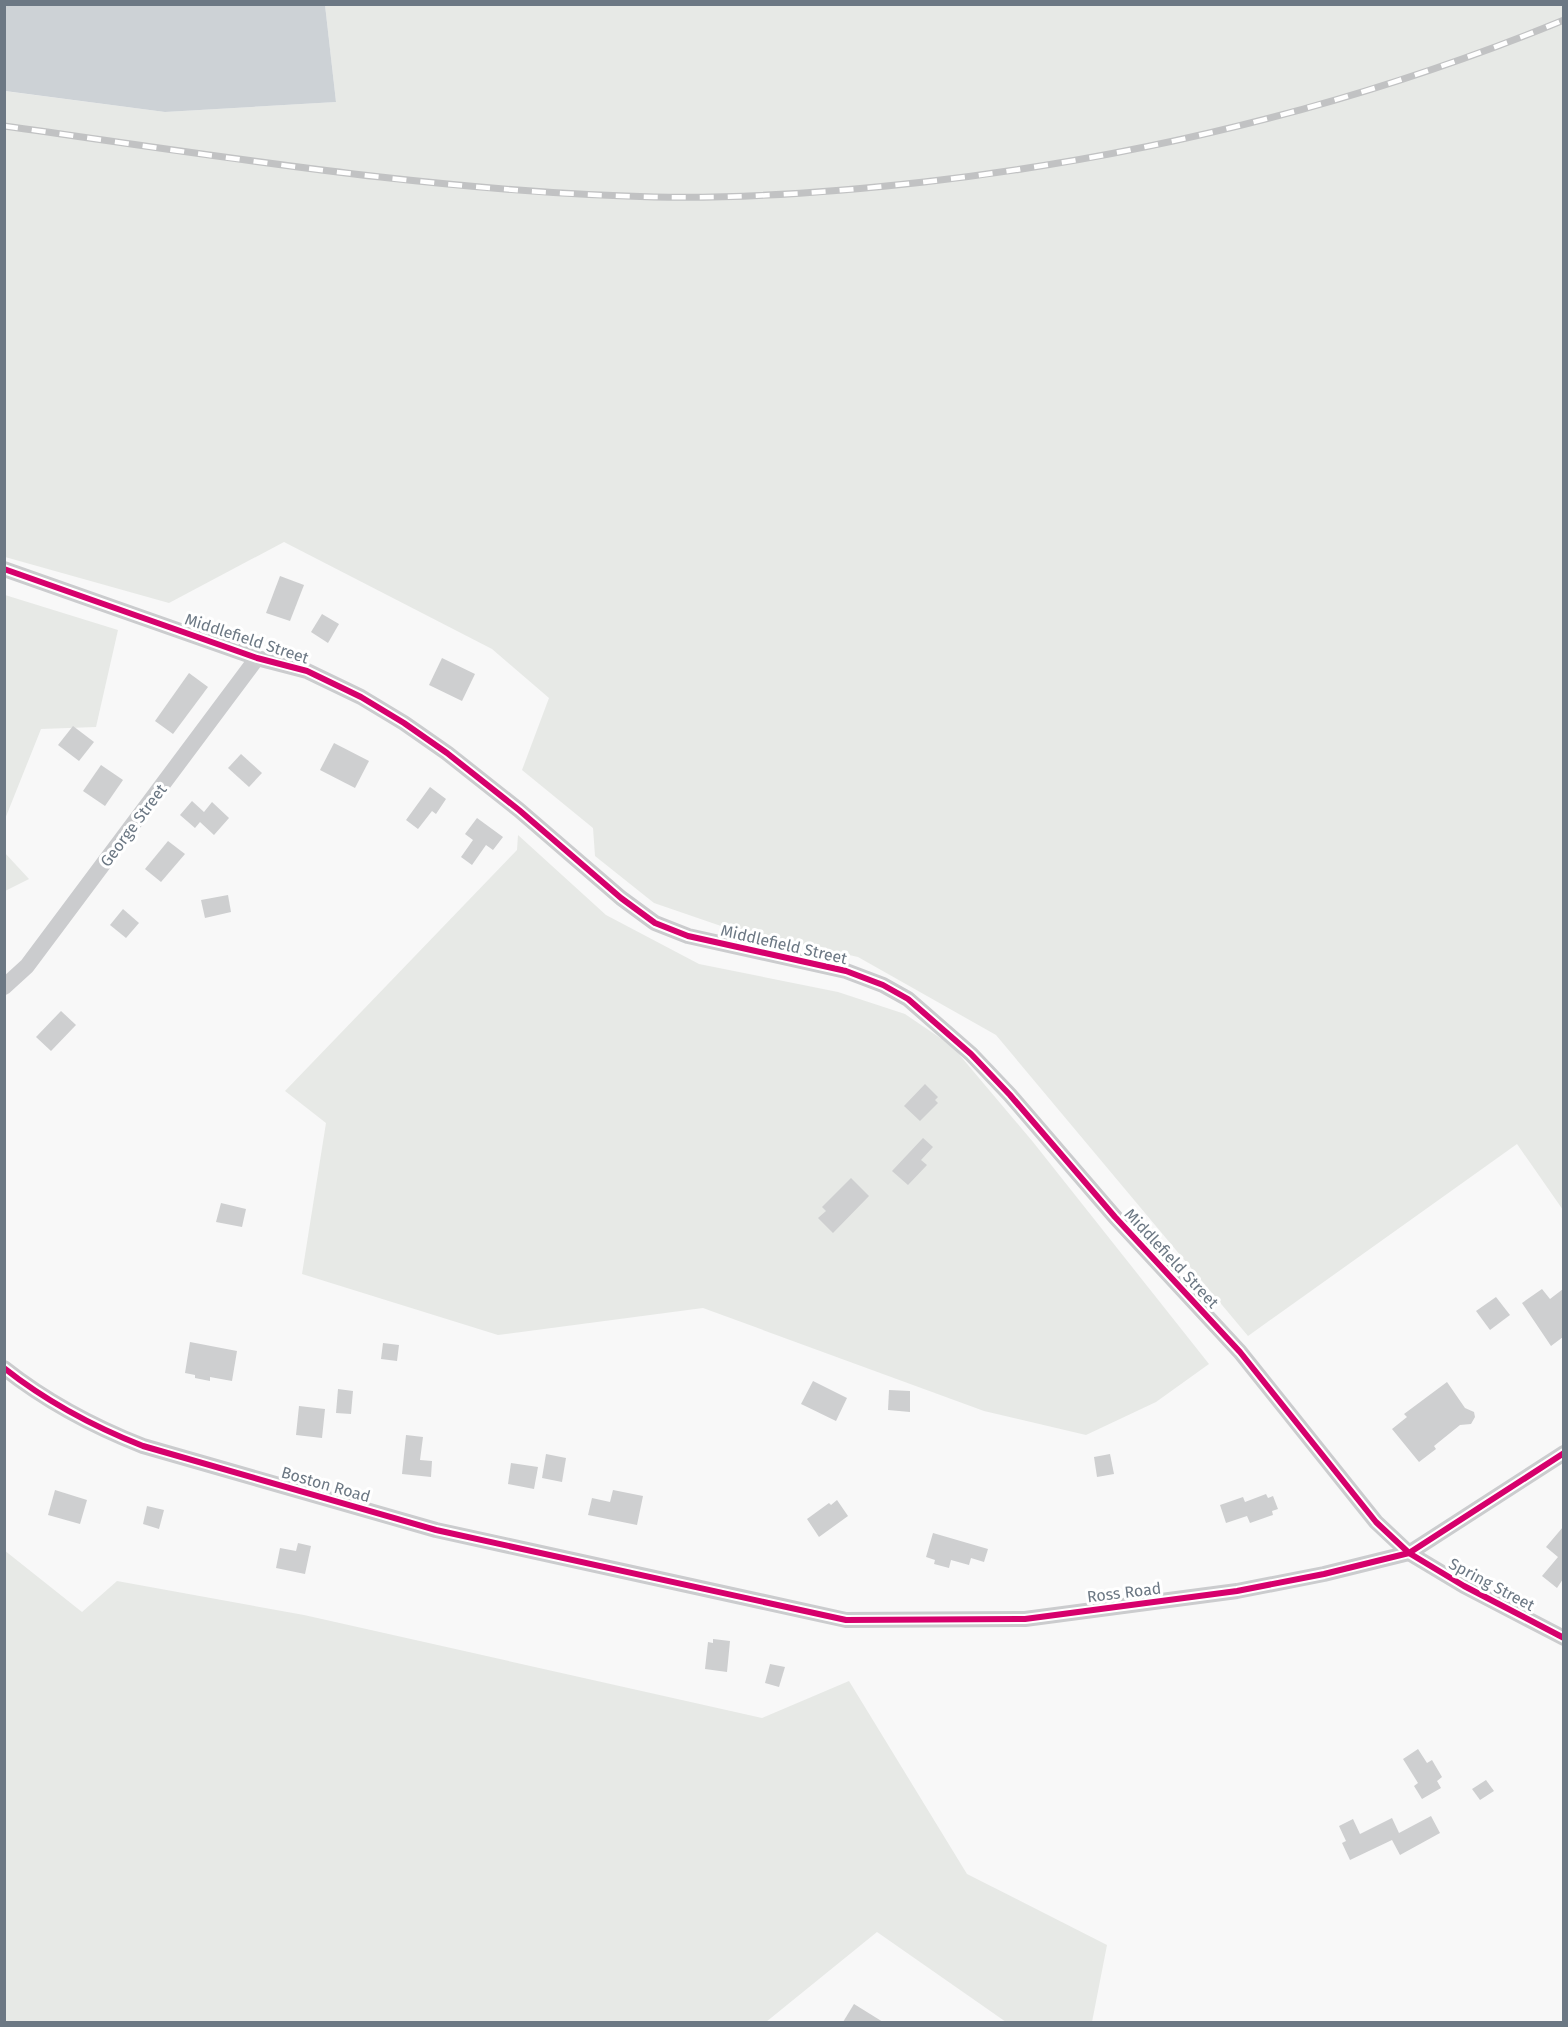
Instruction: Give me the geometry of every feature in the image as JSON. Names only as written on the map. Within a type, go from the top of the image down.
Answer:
[{"type":"street","name":"Middlefield Street","points":[[4,568],[257,658],[307,671],[361,697],[447,753],[655,923],[688,936],[846,971],[883,985],[908,999],[971,1054],[1010,1095],[1115,1216],[1240,1352],[1376,1522],[1408,1553]]},
{"type":"street","name":"George Street","points":[[4,987],[27,966],[257,658]]},
{"type":"street","name":"Boston Road","points":[[4,1368],[61,1408],[103,1430],[143,1446],[436,1530],[658,1578]]},
{"type":"street","name":"Ross Road","points":[[658,1578],[846,1620],[1025,1618],[1237,1591],[1324,1574],[1408,1553],[1563,1453]]},
{"type":"street","name":"Spring Street","points":[[1408,1553],[1464,1586],[1563,1638]]},
{"type":"shaded area","points":[[5,4],[325,5],[336,102],[165,112],[5,91]]},
{"type":"shaded area","points":[[325,5],[1563,5],[1563,1210],[1517,1144],[1248,1336],[996,1035],[858,957],[721,926],[654,903],[595,856],[593,828],[522,770],[549,698],[492,649],[284,542],[169,603],[5,557],[4,91],[165,112],[336,102]]},
{"type":"shaded area","points":[[5,595],[118,630],[96,727],[41,729],[5,819]]},
{"type":"shaded area","points":[[518,835],[606,915],[699,964],[838,992],[905,1014],[952,1046],[1033,1142],[1209,1364],[1156,1402],[1086,1435],[984,1411],[703,1308],[498,1335],[302,1274],[326,1123],[285,1091],[517,850]]},
{"type":"shaded area","points":[[4,852],[29,879],[5,891],[4,891]]},
{"type":"shaded area","points":[[4,1550],[82,1612],[117,1581],[304,1615],[762,1718],[849,1681],[967,1874],[1107,1945],[1092,2022],[1006,2022],[877,1932],[766,2022],[5,2022]]},
{"type":"building","points":[[280,576],[304,585],[290,621],[266,613]]},
{"type":"building","points":[[322,614],[339,624],[328,643],[311,632]]},
{"type":"building","points":[[442,658],[475,674],[462,701],[429,685]]},
{"type":"building","points":[[189,673],[208,687],[173,734],[155,721]]},
{"type":"building","points":[[73,726],[94,742],[79,761],[58,745]]},
{"type":"building","points":[[334,743],[369,761],[355,788],[320,770]]},
{"type":"building","points":[[241,754],[262,773],[249,787],[228,768]]},
{"type":"building","points":[[101,765],[123,780],[105,806],[83,791]]},
{"type":"building","points":[[430,787],[446,799],[436,814],[432,811],[418,829],[406,820]]},
{"type":"building","points":[[192,801],[204,812],[212,802],[229,818],[214,835],[200,822],[195,828],[180,815]]},
{"type":"building","points":[[477,818],[503,837],[493,850],[486,845],[472,865],[461,857],[473,840],[465,834]]},
{"type":"building","points":[[168,841],[185,854],[161,882],[145,869]]},
{"type":"building","points":[[228,895],[231,912],[205,918],[201,900]]},
{"type":"building","points":[[123,909],[139,923],[126,938],[110,925]]},
{"type":"building","points":[[61,1011],[76,1025],[51,1051],[36,1037]]},
{"type":"building","points":[[925,1084],[938,1097],[935,1100],[938,1103],[920,1121],[904,1106]]},
{"type":"building","points":[[923,1138],[933,1147],[921,1160],[927,1165],[908,1185],[892,1171]]},
{"type":"building","points":[[851,1178],[869,1196],[833,1233],[818,1218],[826,1211],[822,1207]]},
{"type":"building","points":[[221,1203],[246,1209],[242,1227],[216,1222]]},
{"type":"building","points":[[1542,1289],[1550,1299],[1563,1289],[1563,1337],[1551,1346],[1522,1303]]},
{"type":"building","points":[[1496,1297],[1510,1315],[1490,1330],[1476,1311]]},
{"type":"building","points":[[190,1342],[237,1351],[232,1381],[210,1377],[210,1381],[185,1373]]},
{"type":"building","points":[[383,1343],[399,1345],[397,1361],[381,1359]]},
{"type":"building","points":[[813,1381],[847,1398],[836,1421],[801,1404]]},
{"type":"building","points":[[1447,1382],[1465,1408],[1474,1412],[1475,1417],[1471,1424],[1460,1425],[1434,1446],[1436,1449],[1419,1462],[1392,1429],[1407,1417],[1404,1414]]},
{"type":"building","points":[[338,1389],[353,1391],[351,1414],[336,1413]]},
{"type":"building","points":[[889,1390],[910,1391],[910,1412],[888,1410]]},
{"type":"building","points":[[299,1406],[325,1409],[322,1438],[296,1435]]},
{"type":"building","points":[[406,1435],[423,1437],[420,1460],[432,1461],[431,1477],[402,1474]]},
{"type":"building","points":[[546,1454],[566,1458],[562,1482],[542,1478]]},
{"type":"building","points":[[1110,1454],[1114,1474],[1097,1477],[1094,1457]]},
{"type":"building","points":[[511,1463],[538,1467],[534,1489],[508,1484]]},
{"type":"building","points":[[55,1490],[87,1500],[80,1524],[48,1515]]},
{"type":"building","points":[[613,1490],[643,1496],[637,1525],[588,1515],[592,1498],[610,1502]]},
{"type":"building","points":[[1266,1494],[1268,1498],[1273,1496],[1278,1509],[1272,1511],[1273,1515],[1250,1523],[1247,1516],[1226,1523],[1220,1505],[1243,1497],[1245,1502]]},
{"type":"building","points":[[837,1500],[848,1516],[819,1537],[807,1519]]},
{"type":"building","points":[[147,1506],[164,1510],[159,1529],[143,1524]]},
{"type":"building","points":[[1563,1527],[1563,1579],[1557,1588],[1542,1576],[1558,1557],[1546,1547]]},
{"type":"building","points":[[933,1533],[988,1549],[984,1562],[971,1558],[969,1565],[951,1560],[949,1568],[934,1564],[935,1560],[926,1557]]},
{"type":"building","points":[[298,1543],[311,1546],[305,1574],[276,1568],[280,1548],[296,1551]]},
{"type":"building","points":[[713,1639],[730,1641],[727,1672],[705,1669],[708,1642],[713,1643]]},
{"type":"building","points":[[770,1664],[785,1667],[779,1687],[765,1683]]},
{"type":"building","points":[[1418,1749],[1427,1763],[1432,1760],[1442,1777],[1437,1781],[1441,1788],[1422,1799],[1414,1786],[1418,1783],[1403,1759]]},
{"type":"building","points":[[1486,1780],[1494,1791],[1480,1800],[1472,1789]]},
{"type":"building","points":[[1431,1816],[1440,1833],[1400,1855],[1392,1840],[1350,1860],[1342,1843],[1346,1841],[1339,1826],[1353,1819],[1360,1834],[1392,1818],[1399,1833]]},
{"type":"building","points":[[854,2004],[883,2022],[843,2022]]},
{"type":"railway","points":[[4,126],[328,171],[491,188],[654,197],[722,197],[823,192],[1006,171],[1169,142],[1329,102],[1487,50],[1564,20]]},
{"type":"cycle path","points":[[4,569],[257,658],[307,671],[361,697],[447,753],[519,810],[621,898],[655,923],[688,936],[846,971],[883,985],[908,999],[971,1054],[1010,1095],[1115,1217],[1240,1352],[1376,1522],[1409,1553],[1464,1586],[1564,1638]]},
{"type":"cycle path","points":[[4,1368],[70,1412],[143,1446],[436,1530],[846,1620],[1025,1619],[1237,1591],[1324,1574],[1409,1553],[1564,1453]]}]
